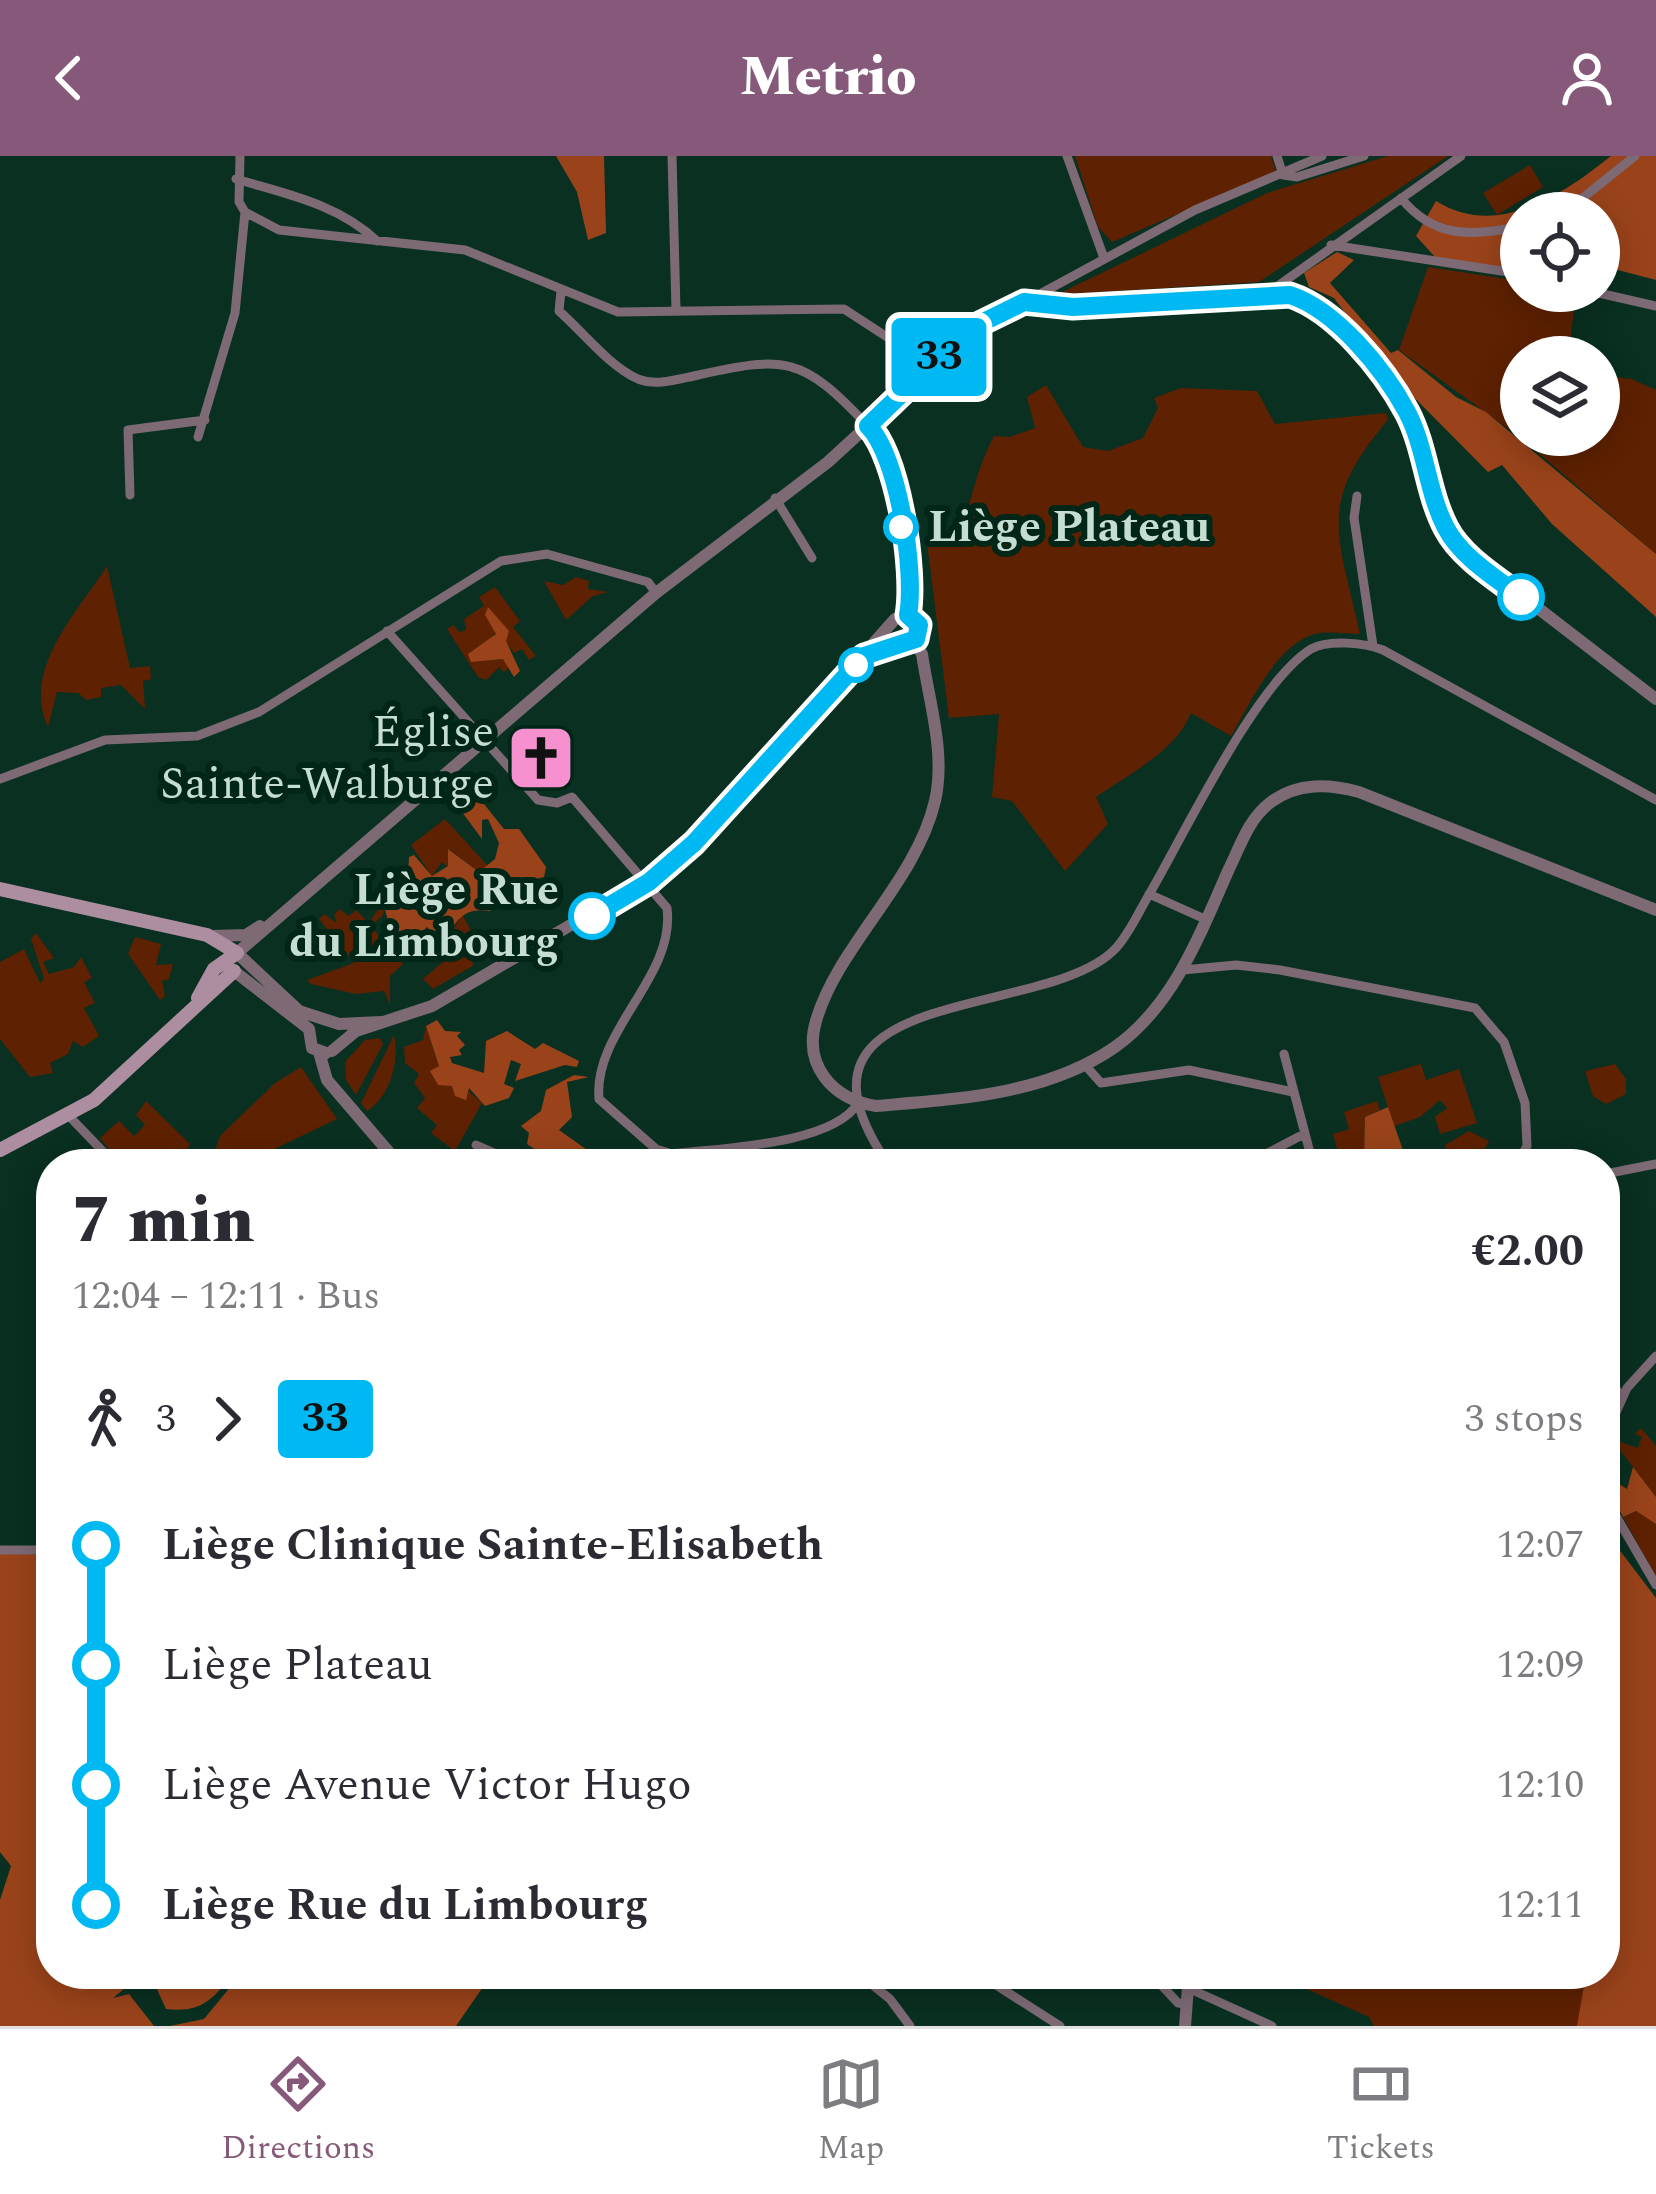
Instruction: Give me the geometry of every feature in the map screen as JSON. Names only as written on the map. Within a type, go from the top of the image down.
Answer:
[{"type":"main road","points":[[0,890],[187,935],[207,935],[232,962]]},
{"type":"main road","points":[[187,935],[232,962]]},
{"type":"main road","points":[[0,1150],[68,1115],[114,1084],[192,1010],[232,962]]},
{"type":"street","points":[[198,437],[235,314],[245,212],[236,179],[240,156]]},
{"type":"street","points":[[673,156],[676,310]]},
{"type":"street","points":[[1067,156],[1104,258]]},
{"type":"street","points":[[1277,156],[1283,175]]},
{"type":"street","points":[[381,1022],[313,1024],[232,962],[285,910],[656,593],[868,426],[969,329],[1195,210],[1322,156]]},
{"type":"street","points":[[1283,175],[1298,177],[1364,156]]},
{"type":"street","points":[[1264,295],[1461,156]]},
{"type":"street","points":[[1590,192],[1635,156]]},
{"type":"street","points":[[236,179],[322,205],[359,224],[377,241]]},
{"type":"street","points":[[1401,198],[1424,222],[1452,233],[1500,229]]},
{"type":"street","points":[[245,212],[279,230],[465,250],[618,312],[844,308],[930,365]]},
{"type":"street","points":[[1331,245],[1500,271]]},
{"type":"street","points":[[561,291],[559,311],[639,379],[663,382],[766,363],[796,367],[822,378],[886,446],[907,562],[908,615],[919,625],[914,641],[922,654],[936,736],[935,801],[900,878],[820,1010],[813,1038],[823,1077],[858,1103],[881,1149]]},
{"type":"street","points":[[1024,302],[1073,307],[1264,295],[1310,301],[1336,323],[1408,414],[1447,530],[1465,552],[1656,699]]},
{"type":"street","points":[[1620,298],[1656,306]]},
{"type":"street","points":[[130,495],[128,430],[205,420]]},
{"type":"street","points":[[1357,496],[1354,518],[1373,646]]},
{"type":"street","points":[[775,498],[812,558]]},
{"type":"street","points":[[0,779],[105,740],[206,734],[281,701],[487,568],[515,558],[547,554],[648,582],[656,593]]},
{"type":"street","points":[[313,1024],[309,1043],[331,1048],[381,1022],[432,1006],[649,882],[694,843],[898,616],[908,615]]},
{"type":"street","points":[[890,628],[897,642]]},
{"type":"street","points":[[387,631],[538,800],[557,803],[572,797],[661,894],[669,924],[664,946],[600,1072],[599,1099],[656,1149]]},
{"type":"street","points":[[864,656],[897,642],[914,641]]},
{"type":"street","points":[[703,1149],[826,1130],[850,1116],[858,1103],[868,1057],[885,1034],[933,1012],[1094,967],[1119,946],[1251,721],[1294,667],[1322,645],[1373,646],[1656,800]]},
{"type":"street","points":[[858,1103],[993,1094],[1085,1065],[1147,1020],[1183,970],[1251,822],[1279,797],[1313,785],[1359,792],[1656,910]]},
{"type":"street","points":[[1149,893],[1207,920]]},
{"type":"street","points":[[207,935],[246,935],[285,910]]},
{"type":"street","points":[[1183,970],[1236,965],[1280,970],[1475,1008],[1504,1042],[1525,1103],[1525,1149]]},
{"type":"street","points":[[339,1024],[331,1048],[332,1083],[387,1149]]},
{"type":"street","points":[[1284,1054],[1308,1149]]},
{"type":"street","points":[[1085,1065],[1101,1083],[1189,1070],[1293,1092]]},
{"type":"street","points":[[68,1115],[101,1149]]},
{"type":"street","points":[[1275,1149],[1304,1134]]},
{"type":"street","points":[[476,1145],[485,1149]]},
{"type":"street","points":[[1620,1171],[1656,1164]]},
{"type":"street","points":[[1620,1402],[1656,1356]]},
{"type":"street","points":[[1620,1523],[1656,1585]]},
{"type":"street","points":[[0,1550],[36,1550]]},
{"type":"street","points":[[878,1989],[910,2026]]},
{"type":"street","points":[[1002,1989],[1060,2026]]},
{"type":"street","points":[[1165,1989],[1178,2003],[1187,2004]]},
{"type":"street","points":[[1188,1989],[1189,2026]]},
{"type":"street","points":[[1203,1989],[1272,2026]]},
{"type":"shaded area","points":[[556,156],[604,156],[606,233],[588,240],[577,192]]},
{"type":"shaded area","points":[[1075,156],[1271,156],[1276,172],[1112,242],[1098,227]]},
{"type":"shaded area","points":[[1388,156],[1448,156],[1259,282],[1056,295],[1267,193]]},
{"type":"shaded area","points":[[1611,156],[1656,156],[1656,280],[1620,271],[1620,192],[1560,192]]},
{"type":"shaded area","points":[[1530,165],[1543,187],[1535,192],[1500,192],[1497,215],[1483,193]]},
{"type":"shaded area","points":[[1436,201],[1482,216],[1500,214],[1500,267],[1436,258],[1416,236]]},
{"type":"shaded area","points":[[1337,252],[1354,260],[1330,283],[1391,353],[1398,350],[1456,397],[1500,424],[1500,456],[1539,456],[1656,554],[1656,617],[1552,524],[1502,465],[1488,472],[1385,368],[1334,298],[1309,287],[1304,273]]},
{"type":"shaded area","points":[[1428,267],[1500,278],[1500,312],[1574,312],[1571,336],[1500,336],[1500,423],[1399,350]]},
{"type":"shaded area","points":[[1620,378],[1656,390],[1656,554],[1542,456],[1620,456]]},
{"type":"shaded area","points":[[1046,385],[1083,447],[1108,451],[1143,438],[1158,408],[1154,398],[1181,388],[1257,391],[1275,424],[1386,413],[1388,420],[1365,449],[1342,498],[1340,544],[1360,634],[1312,635],[1286,652],[1264,679],[1231,736],[1191,713],[1163,750],[1096,797],[1108,824],[1065,871],[1012,801],[992,797],[999,714],[949,718],[927,543],[961,537],[978,473],[994,436],[1010,437],[1035,428],[1027,397]]},
{"type":"shaded area","points":[[107,566],[130,668],[150,666],[151,679],[143,681],[145,709],[121,685],[101,688],[101,697],[86,700],[78,693],[57,692],[48,727],[42,705],[47,663],[68,622]]},
{"type":"shaded area","points":[[576,577],[589,581],[588,589],[608,592],[593,596],[566,620],[544,581],[563,585]]},
{"type":"shaded area","points":[[495,587],[520,621],[513,627],[536,656],[529,660],[522,649],[514,653],[485,615],[496,633],[479,649],[480,661],[503,659],[510,667],[504,672],[499,667],[486,680],[478,677],[447,629],[454,625],[459,632],[466,630],[464,619],[484,606],[479,597]]},
{"type":"shaded area","points":[[488,607],[509,631],[506,641],[520,671],[514,677],[503,659],[471,662],[468,654],[496,634],[485,615]]},
{"type":"shaded area","points":[[476,794],[504,829],[519,829],[546,867],[544,877],[514,884],[518,894],[512,902],[505,902],[503,894],[492,901],[490,911],[461,917],[444,946],[427,927],[419,935],[413,929],[399,941],[388,920],[384,894],[390,877],[403,885],[402,901],[417,911],[424,891],[408,877],[409,857],[414,855],[432,876],[448,866],[448,849],[479,872],[495,859],[499,843],[488,819],[482,820],[482,839],[462,812]]},
{"type":"shaded area","points":[[445,819],[488,866],[479,872],[449,849],[449,868],[442,862],[432,876],[411,845]]},
{"type":"shaded area","points":[[386,897],[383,915],[371,926],[403,964],[390,976],[390,1005],[384,991],[356,994],[311,984],[307,980],[354,963],[319,919],[324,914],[337,923],[334,915],[339,909],[349,916],[356,910],[369,923]]},
{"type":"shaded area","points":[[462,914],[473,934],[462,941],[474,965],[433,989],[423,979],[451,955],[444,946]]},
{"type":"shaded area","points":[[36,933],[54,958],[43,962],[49,974],[74,967],[81,957],[92,978],[84,982],[95,1003],[84,1008],[99,1036],[83,1047],[73,1041],[68,1054],[50,1063],[53,1073],[30,1077],[0,1039],[0,962],[24,949],[40,983],[44,979],[31,939]]},
{"type":"shaded area","points":[[135,937],[161,944],[156,965],[173,964],[169,979],[162,981],[165,996],[160,1000],[128,954]]},
{"type":"shaded area","points":[[437,1020],[445,1031],[461,1032],[457,1036],[465,1045],[459,1050],[462,1055],[450,1057],[452,1063],[484,1073],[486,1041],[507,1031],[535,1049],[543,1043],[579,1061],[577,1067],[565,1065],[515,1081],[521,1064],[511,1060],[504,1084],[514,1088],[509,1098],[485,1106],[469,1088],[466,1100],[455,1096],[452,1086],[438,1085],[430,1071],[439,1066],[426,1026]]},
{"type":"shaded area","points":[[426,1026],[439,1066],[482,1103],[456,1149],[431,1133],[437,1125],[417,1108],[425,1098],[414,1083],[419,1074],[405,1063],[404,1047],[423,1040]]},
{"type":"shaded area","points":[[394,1035],[391,1078],[382,1097],[367,1111],[361,1103]]},
{"type":"shaded area","points":[[380,1038],[383,1044],[356,1095],[346,1080],[345,1062],[365,1040]]},
{"type":"shaded area","points":[[1421,1064],[1426,1080],[1459,1069],[1477,1123],[1440,1134],[1435,1117],[1447,1108],[1440,1100],[1420,1117],[1394,1126],[1378,1077]]},
{"type":"shaded area","points":[[1615,1064],[1626,1079],[1626,1094],[1606,1104],[1593,1096],[1585,1071]]},
{"type":"shaded area","points":[[301,1067],[337,1119],[274,1149],[215,1149],[220,1136],[275,1083]]},
{"type":"shaded area","points":[[574,1075],[589,1077],[567,1082],[572,1117],[559,1130],[586,1149],[534,1149],[527,1144],[529,1133],[521,1126],[541,1111],[546,1090]]},
{"type":"shaded area","points":[[146,1101],[190,1144],[187,1149],[109,1149],[100,1138],[119,1121],[134,1136],[145,1125],[136,1115]]},
{"type":"shaded area","points":[[1377,1101],[1380,1110],[1365,1117],[1364,1149],[1337,1149],[1333,1134],[1349,1129],[1344,1112]]},
{"type":"shaded area","points":[[1388,1107],[1403,1149],[1364,1149],[1365,1117]]},
{"type":"shaded area","points":[[1469,1131],[1489,1141],[1485,1149],[1446,1149],[1445,1145]]},
{"type":"shaded area","points":[[1641,1428],[1656,1446],[1656,1497],[1620,1450],[1620,1442],[1638,1448],[1642,1437],[1635,1434]]},
{"type":"shaded area","points":[[1633,1467],[1656,1497],[1656,1524],[1636,1511],[1623,1517],[1620,1484],[1627,1489]]},
{"type":"shaded area","points":[[1636,1511],[1656,1524],[1656,1577],[1623,1517]]},
{"type":"shaded area","points":[[0,1551],[36,1555],[36,1989],[124,1989],[113,1998],[129,1994],[154,2026],[0,2026],[0,1900],[11,1866],[0,1852]]},
{"type":"shaded area","points":[[1620,1551],[1656,1598],[1656,2026],[1577,2026],[1583,1989],[1620,1989]]},
{"type":"shaded area","points":[[1656,1627],[1656,2026],[1374,2026],[1369,2017],[1306,1989],[1620,1989],[1620,1872]]},
{"type":"shaded area","points":[[157,1989],[220,1989],[188,2009],[166,2009]]},
{"type":"shaded area","points":[[229,1989],[482,1989],[456,2026],[170,2026],[204,2019]]},
{"type":"bus line","name":"33","points":[[592,916],[649,882],[694,843],[864,656],[916,639],[920,629],[908,615],[907,562],[886,446],[868,426],[969,329],[1024,302],[1073,307],[1290,295],[1310,301],[1336,323],[1408,414],[1447,530],[1465,552],[1521,597]]},
{"type":"place","name":"Liège Plateau","points":[[901,527]]},
{"type":"place","name":"Église Sainte-Walburge","points":[[541,758]]},
{"type":"place","name":"Liège Rue du Limbourg","points":[[592,916]]}]
